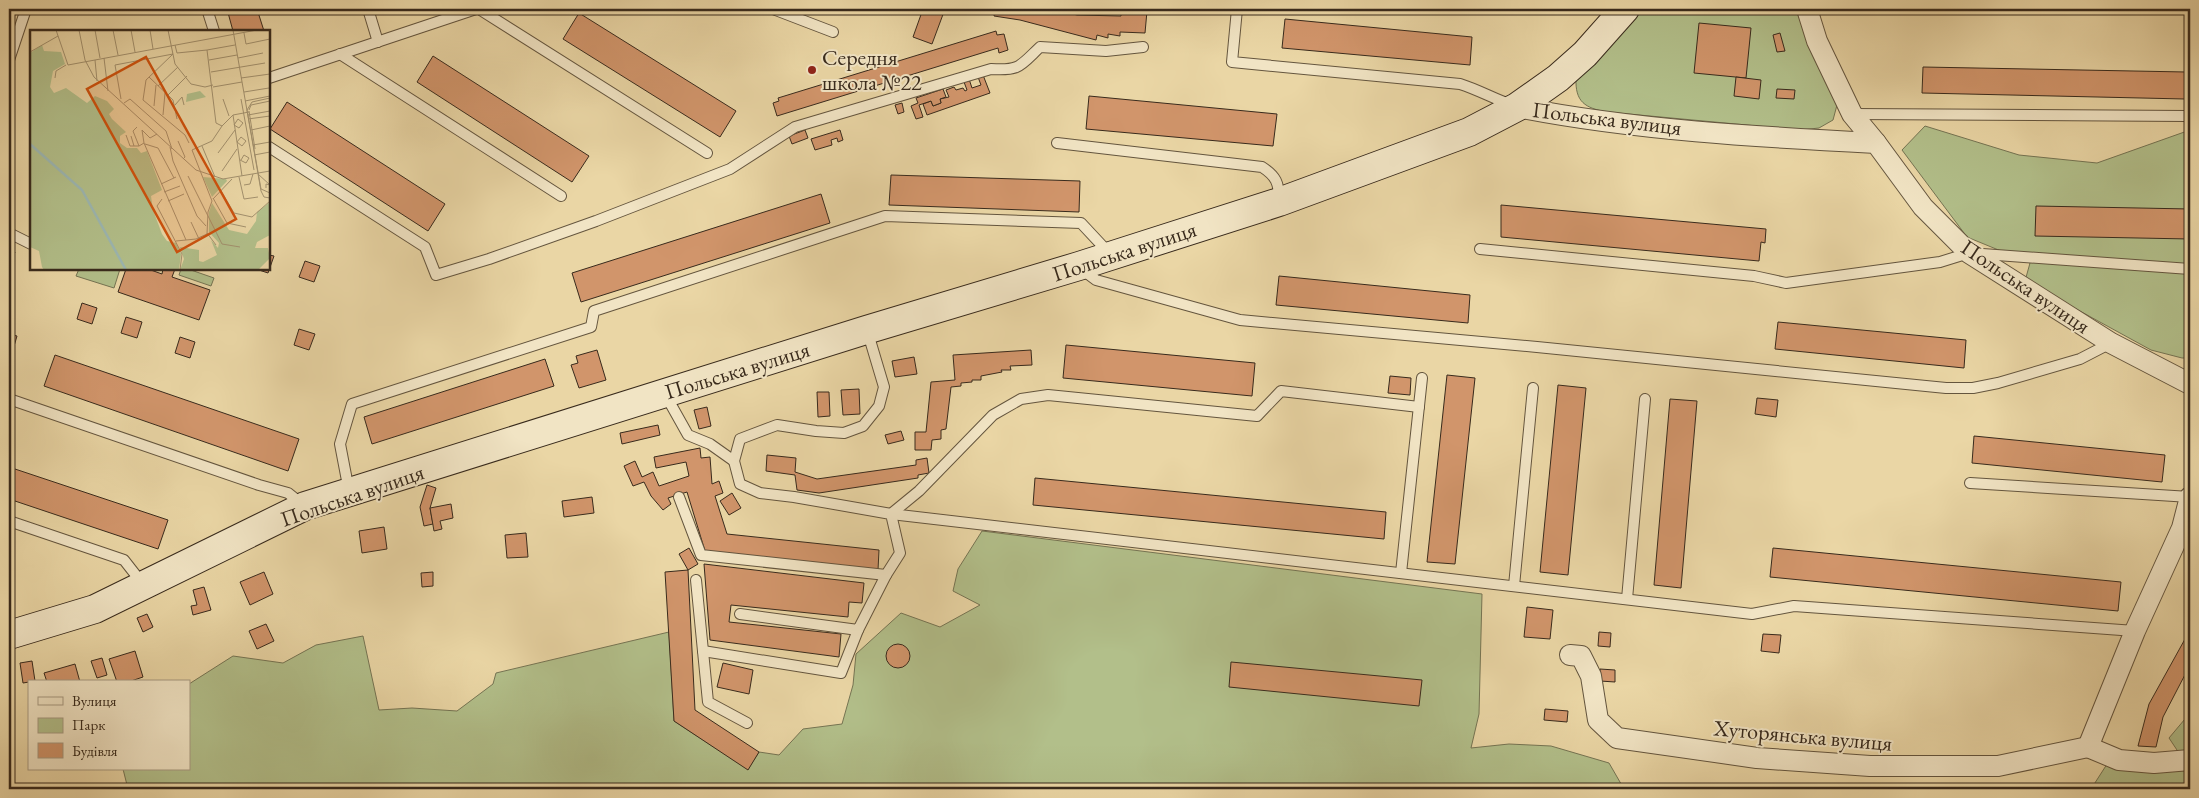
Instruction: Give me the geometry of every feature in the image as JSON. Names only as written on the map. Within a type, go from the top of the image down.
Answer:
[{"type":"street","points":[[1517,106],[1558,78],[1585,54],[1625,9]]},
{"type":"street","points":[[1807,9],[1817,41],[1852,114],[1876,143]]},
{"type":"street","name":"Польська вулиця","points":[[9,635],[95,610],[304,506],[866,330],[1079,266],[1279,202],[1469,132],[1517,106],[1577,119],[1788,138],[1876,143],[1923,207],[1969,252],[2111,343],[2190,384]]},
{"type":"street","points":[[2190,497],[2182,528],[2135,632],[2088,747],[2119,760],[2154,763],[2190,760]]},
{"type":"street","name":"Хуторянська вулиця","points":[[1570,655],[1581,656],[1591,676],[1598,720],[1617,738],[1756,758],[1870,766],[1998,766],[2088,747]]},
{"type":"lane","points":[[9,60],[26,9]]},
{"type":"lane","points":[[207,9],[214,30]]},
{"type":"lane","points":[[368,9],[378,42]]},
{"type":"lane","points":[[270,78],[477,9],[707,153]]},
{"type":"lane","points":[[773,9],[833,32]]},
{"type":"lane","points":[[1237,9],[1232,62],[1460,84],[1477,89],[1494,99],[1517,106]]},
{"type":"lane","points":[[270,148],[425,247],[436,275],[596,221],[730,169],[795,127],[991,69],[1011,70],[1020,65],[1040,47],[1106,50],[1143,47]]},
{"type":"lane","points":[[340,54],[561,196]]},
{"type":"lane","points":[[1852,114],[2187,116],[2190,113]]},
{"type":"lane","points":[[1057,143],[1262,167],[1272,174],[1279,183],[1279,202]]},
{"type":"lane","points":[[349,492],[340,444],[352,404],[591,327],[594,311],[885,216],[1081,223],[1112,255]]},
{"type":"lane","points":[[9,233],[30,244]]},
{"type":"lane","points":[[1480,248],[1754,276],[1786,284],[1940,262],[1969,252],[2190,269]]},
{"type":"lane","points":[[1079,266],[1096,280],[1240,320],[1537,347],[1946,388],[1973,388],[1998,383],[2080,359],[2111,343]]},
{"type":"lane","points":[[866,330],[884,387],[879,406],[863,426],[844,433],[777,425],[740,439],[734,461],[740,484],[760,494],[794,497],[891,514],[1752,614],[1794,606],[2135,632]]},
{"type":"lane","points":[[2170,375],[2190,371]]},
{"type":"lane","points":[[1401,573],[1422,378]]},
{"type":"lane","points":[[1514,586],[1533,388]]},
{"type":"lane","points":[[891,514],[919,491],[993,415],[1021,399],[1048,395],[1257,416],[1281,391],[1419,407]]},
{"type":"lane","points":[[664,393],[688,435],[710,444],[734,461]]},
{"type":"lane","points":[[9,399],[259,485],[288,493],[304,506]]},
{"type":"lane","points":[[1628,599],[1646,399]]},
{"type":"lane","points":[[1970,483],[2190,497]]},
{"type":"lane","points":[[679,497],[701,555],[886,575]]},
{"type":"lane","points":[[703,651],[841,672],[858,630],[886,575],[900,554],[891,514]]},
{"type":"lane","points":[[9,521],[124,560],[145,586]]},
{"type":"lane","points":[[696,580],[708,702],[747,723]]},
{"type":"lane","points":[[740,614],[858,630]]},
{"type":"green space","points":[[1641,9],[1796,9],[1837,105],[1833,120],[1819,128],[1800,130],[1607,112],[1587,106],[1577,93],[1576,78]]},
{"type":"green space","points":[[1925,126],[2019,155],[2097,163],[2190,130],[2190,358],[2182,358],[2151,350],[2025,281],[2030,263],[1967,237],[1902,150]]},
{"type":"green space","points":[[79,270],[120,270],[114,288],[76,276]]},
{"type":"green space","points":[[181,270],[191,270],[214,278],[211,286],[179,275]]},
{"type":"green space","points":[[982,531],[1482,594],[1479,714],[1471,748],[1509,744],[1551,746],[1609,763],[1624,789],[128,789],[123,770],[190,770],[190,683],[233,656],[283,663],[316,645],[363,636],[379,710],[412,708],[457,711],[493,684],[496,673],[669,632],[674,721],[748,769],[759,752],[779,755],[803,729],[842,724],[853,685],[856,654],[901,613],[940,627],[980,605],[953,591],[958,569]]},
{"type":"green space","points":[[2190,713],[2190,751],[2179,753],[2169,738]]},
{"type":"green space","points":[[2109,761],[2190,763],[2190,789],[2091,789]]},
{"type":"building","points":[[227,9],[257,9],[264,30],[233,30]]},
{"type":"building","points":[[923,9],[945,9],[932,44],[913,37]]},
{"type":"building","points":[[995,9],[1052,9],[1077,15],[1121,16],[1121,12],[1147,11],[1145,33],[1120,32],[1120,36],[1108,34],[1108,38],[1097,35],[1096,40],[1020,20],[994,16]]},
{"type":"building","points":[[579,13],[736,111],[720,137],[563,39]]},
{"type":"building","points":[[1285,19],[1472,37],[1470,65],[1282,48]]},
{"type":"building","points":[[1699,23],[1751,28],[1746,78],[1694,73]]},
{"type":"building","points":[[996,31],[997,35],[1004,34],[1008,50],[999,53],[998,48],[777,116],[773,103],[779,101],[778,98]]},
{"type":"building","points":[[1780,33],[1785,51],[1777,52],[1773,35]]},
{"type":"building","points":[[433,56],[589,156],[572,182],[417,82]]},
{"type":"building","points":[[1923,67],[2186,72],[2185,99],[1922,93]]},
{"type":"building","points":[[983,75],[990,93],[927,115],[923,104],[931,101],[933,106],[941,103],[940,99],[949,97],[946,90],[954,87],[956,90],[963,88],[965,91],[967,90],[964,82],[969,79],[972,88],[981,85],[978,77]]},
{"type":"building","points":[[1736,77],[1761,80],[1759,99],[1734,96]]},
{"type":"building","points":[[943,89],[946,97],[940,99],[941,103],[933,106],[931,101],[919,105],[923,117],[916,119],[911,106],[918,103],[916,98]]},
{"type":"building","points":[[1777,89],[1795,90],[1794,99],[1776,98]]},
{"type":"building","points":[[1089,96],[1277,114],[1273,146],[1086,129]]},
{"type":"building","points":[[287,102],[445,204],[428,231],[270,129]]},
{"type":"building","points":[[902,103],[904,112],[898,114],[895,105]]},
{"type":"building","points":[[805,130],[808,138],[792,144],[789,136]]},
{"type":"building","points":[[840,130],[843,140],[838,142],[837,138],[831,140],[832,145],[815,150],[811,139]]},
{"type":"building","points":[[891,175],[1080,181],[1079,212],[889,205]]},
{"type":"building","points":[[821,194],[830,223],[581,302],[572,273]]},
{"type":"building","points":[[1501,205],[1766,229],[1765,243],[1761,242],[1759,261],[1501,237]]},
{"type":"building","points":[[2036,206],[2190,209],[2190,239],[2035,236]]},
{"type":"building","points":[[9,249],[15,252],[9,267]]},
{"type":"building","points":[[270,255],[274,256],[270,267]]},
{"type":"building","points":[[305,261],[320,266],[314,282],[299,277]]},
{"type":"building","points":[[126,270],[151,270],[162,274],[163,270],[175,270],[172,277],[210,290],[199,320],[118,292]]},
{"type":"building","points":[[1279,276],[1470,295],[1468,323],[1276,305]]},
{"type":"building","points":[[82,303],[97,308],[92,324],[77,319]]},
{"type":"building","points":[[9,316],[14,317],[9,333]]},
{"type":"building","points":[[126,317],[142,322],[137,338],[121,333]]},
{"type":"building","points":[[1778,322],[1966,340],[1964,368],[1775,349]]},
{"type":"building","points":[[299,329],[315,334],[309,350],[294,345]]},
{"type":"building","points":[[9,334],[17,336],[12,353],[9,352]]},
{"type":"building","points":[[180,337],[195,342],[190,358],[175,353]]},
{"type":"building","points":[[1066,345],[1255,363],[1252,396],[1063,378]]},
{"type":"building","points":[[597,350],[606,380],[579,388],[571,365],[578,363],[576,356]]},
{"type":"building","points":[[1031,350],[1032,365],[1010,366],[1011,370],[1001,370],[1002,372],[981,376],[981,380],[972,380],[972,382],[961,383],[961,386],[951,387],[946,429],[941,430],[941,439],[932,440],[931,450],[915,450],[915,432],[926,432],[931,382],[955,380],[953,355]]},
{"type":"building","points":[[55,355],[299,439],[288,471],[44,386]]},
{"type":"building","points":[[914,357],[917,374],[895,377],[892,361]]},
{"type":"building","points":[[545,359],[554,386],[372,444],[364,417]]},
{"type":"building","points":[[1447,375],[1475,378],[1455,564],[1427,562]]},
{"type":"building","points":[[1390,376],[1411,378],[1410,395],[1388,393]]},
{"type":"building","points":[[1558,385],[1586,388],[1568,575],[1540,572]]},
{"type":"building","points":[[859,389],[860,414],[843,415],[841,390]]},
{"type":"building","points":[[817,392],[829,392],[830,416],[818,417]]},
{"type":"building","points":[[1757,398],[1778,400],[1776,417],[1755,414]]},
{"type":"building","points":[[1670,399],[1697,401],[1681,588],[1654,585]]},
{"type":"building","points":[[707,407],[711,426],[699,429],[694,410]]},
{"type":"building","points":[[658,425],[660,435],[622,444],[620,433]]},
{"type":"building","points":[[901,431],[904,440],[888,444],[885,435]]},
{"type":"building","points":[[1974,436],[2165,455],[2162,482],[1972,463]]},
{"type":"building","points":[[700,448],[701,458],[710,457],[712,484],[719,481],[723,493],[715,496],[727,534],[879,550],[878,570],[705,551],[687,492],[668,498],[671,504],[663,510],[651,496],[644,482],[633,486],[624,466],[635,461],[642,477],[653,472],[659,486],[689,476],[686,462],[656,468],[654,457]]},
{"type":"building","points":[[767,455],[796,458],[795,472],[817,479],[916,465],[916,460],[927,458],[929,473],[918,475],[918,478],[819,493],[797,490],[795,475],[766,471]]},
{"type":"building","points":[[9,467],[168,520],[158,549],[9,499]]},
{"type":"building","points":[[1035,478],[1386,512],[1384,539],[1033,505]]},
{"type":"building","points":[[427,485],[436,488],[430,508],[433,524],[424,526],[420,507]]},
{"type":"building","points":[[732,493],[741,508],[729,515],[720,501]]},
{"type":"building","points":[[592,497],[594,513],[564,517],[562,501]]},
{"type":"building","points":[[451,504],[453,518],[440,521],[442,529],[434,531],[430,508]]},
{"type":"building","points":[[384,527],[387,549],[362,553],[359,531]]},
{"type":"building","points":[[526,533],[528,557],[507,558],[505,535]]},
{"type":"building","points":[[689,548],[698,564],[688,570],[679,554]]},
{"type":"building","points":[[1773,548],[2121,582],[2118,611],[1770,577]]},
{"type":"building","points":[[704,564],[864,583],[862,603],[849,602],[848,617],[731,605],[729,622],[841,634],[839,657],[710,640]]},
{"type":"building","points":[[688,570],[695,710],[759,752],[748,770],[674,721],[665,572]]},
{"type":"building","points":[[264,572],[273,594],[250,605],[240,582]]},
{"type":"building","points":[[433,572],[433,586],[422,587],[421,573]]},
{"type":"building","points":[[204,587],[211,610],[193,615],[191,606],[197,605],[193,590]]},
{"type":"building","points":[[1527,607],[1553,610],[1550,639],[1524,637]]},
{"type":"building","points":[[147,614],[153,627],[143,632],[137,618]]},
{"type":"building","points":[[266,624],[274,641],[257,649],[249,631]]},
{"type":"building","points":[[2190,630],[2190,665],[2163,717],[2156,747],[2138,746],[2149,704]]},
{"type":"building","points":[[1599,632],[1611,633],[1610,647],[1598,646]]},
{"type":"building","points":[[1763,634],[1781,635],[1779,653],[1761,651]]},
{"type":"building","points":[[898,644],[906,648],[910,656],[906,664],[898,668],[890,664],[886,656],[890,648]]},
{"type":"building","points":[[135,651],[143,677],[134,680],[116,680],[109,659]]},
{"type":"building","points":[[102,658],[107,675],[97,678],[91,661]]},
{"type":"building","points":[[32,661],[35,680],[28,680],[28,682],[23,683],[20,663]]},
{"type":"building","points":[[1231,662],[1422,680],[1419,706],[1229,687]]},
{"type":"building","points":[[723,663],[753,670],[749,694],[717,687]]},
{"type":"building","points":[[75,664],[79,680],[46,680],[44,673]]},
{"type":"building","points":[[1600,669],[1615,670],[1615,682],[1600,681]]},
{"type":"building","points":[[1545,709],[1568,711],[1567,722],[1544,720]]},
{"type":"place","name":"Середня школа №22","points":[[812,70]]}]
